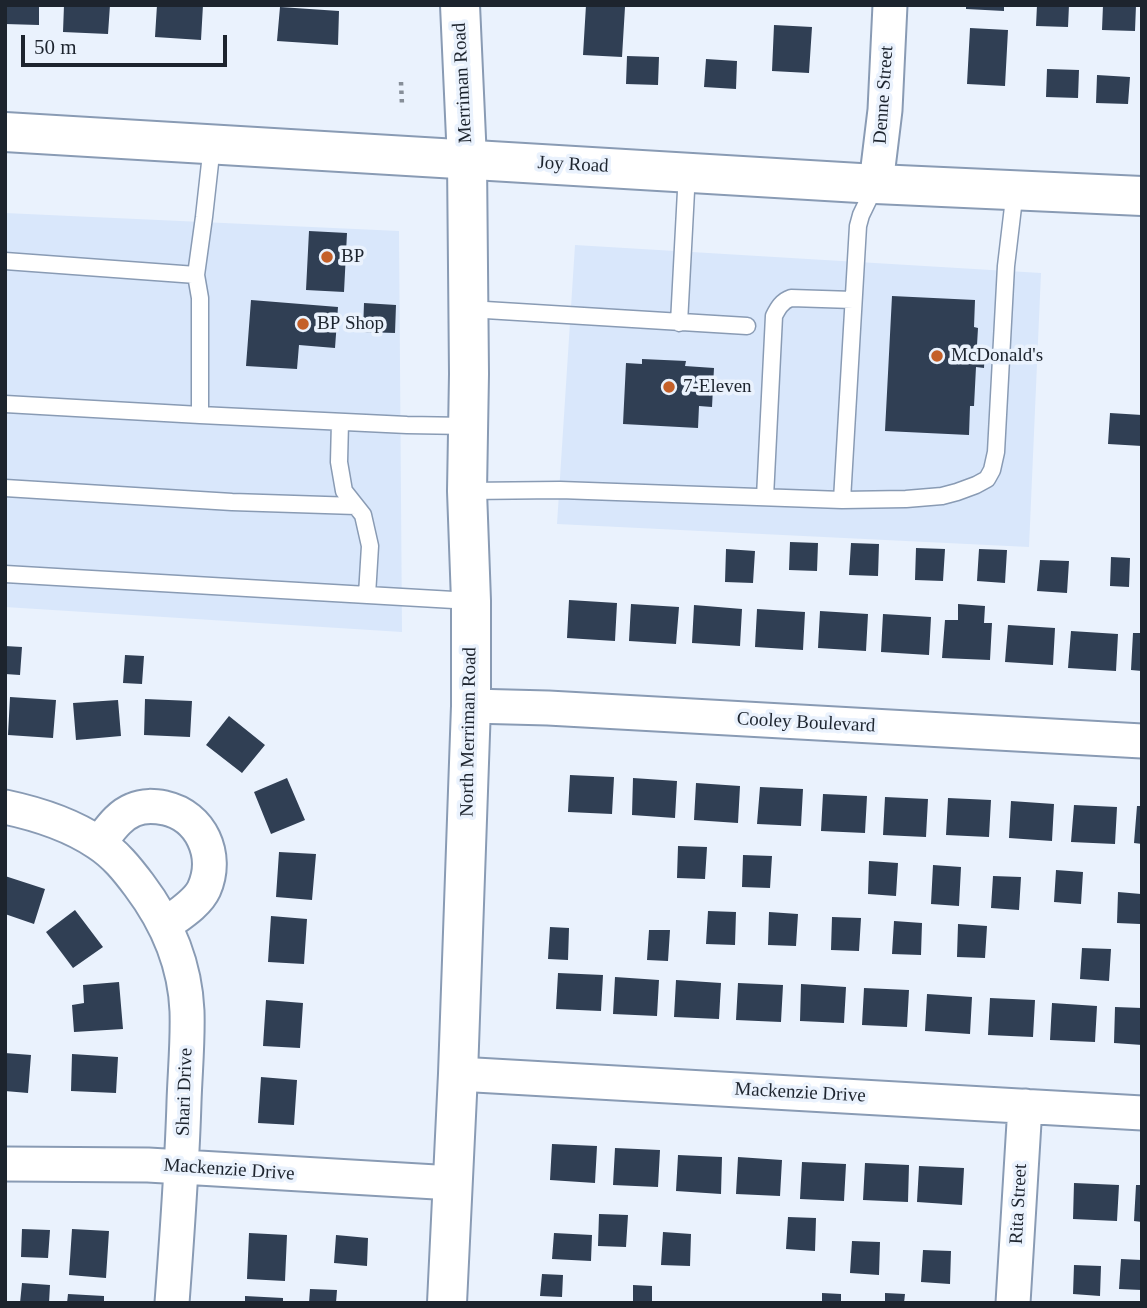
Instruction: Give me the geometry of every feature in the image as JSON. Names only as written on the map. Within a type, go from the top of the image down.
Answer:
[{"type":"main road","name":"Merriman Road","points":[[460,5],[467,160]]},
{"type":"main road","name":"Joy Road","points":[[5,132],[876,184],[1142,196]]},
{"type":"main road","name":"North Merriman Road","points":[[447,1303],[471,706],[467,491],[467,160]]},
{"type":"street","name":"Denne Street","points":[[876,184],[885,110],[890,5]]},
{"type":"street","name":"Cooley Boulevard","points":[[471,706],[1142,741]]},
{"type":"street","points":[[99,843],[122,817],[142,807],[156,806],[172,810],[199,830],[208,849],[208,875],[204,888],[199,897],[165,925]]},
{"type":"street","name":"Shari Drive","points":[[5,807],[38,814],[99,843],[125,867],[155,907],[172,939],[183,977],[187,1011],[173,1303]]},
{"type":"street","name":"Mackenzie Drive","points":[[458,1074],[1142,1113]]},
{"type":"street","name":"Rita Street","points":[[1013,1303],[1025,1106]]},
{"type":"street","name":"Mackenzie Drive","points":[[5,1164],[148,1165],[453,1183]]},
{"type":"lane","points":[[200,415],[200,298],[196,275],[212,145]]},
{"type":"lane","points":[[679,323],[687,172]]},
{"type":"lane","points":[[842,500],[858,226],[876,184]]},
{"type":"lane","points":[[467,491],[560,490],[842,500],[906,499],[942,496],[987,479],[996,453],[1006,266],[1015,190]]},
{"type":"lane","points":[[5,261],[196,275]]},
{"type":"lane","points":[[765,497],[774,316],[779,306],[791,298],[853,300]]},
{"type":"lane","points":[[469,309],[747,326]]},
{"type":"lane","points":[[5,404],[467,426]]},
{"type":"lane","points":[[340,422],[339,462],[344,491],[363,515],[370,546],[368,595]]},
{"type":"lane","points":[[5,488],[232,502],[356,506]]},
{"type":"lane","points":[[5,574],[471,601]]},
{"type":"path","points":[[401,82],[402,105]]},
{"type":"shaded area","points":[[5,213],[399,231],[402,632],[5,607]]},
{"type":"shaded area","points":[[575,245],[1041,273],[1029,547],[557,524]]},
{"type":"building","points":[[5,5],[39,5],[39,25],[5,24]]},
{"type":"building","points":[[64,5],[110,5],[108,34],[63,32]]},
{"type":"building","points":[[157,5],[203,5],[201,40],[155,37]]},
{"type":"building","points":[[586,5],[625,7],[622,57],[583,55]]},
{"type":"building","points":[[966,5],[1004,5],[1004,11],[966,9]]},
{"type":"building","points":[[1037,5],[1069,5],[1068,27],[1036,26]]},
{"type":"building","points":[[1103,5],[1136,5],[1135,31],[1102,30]]},
{"type":"building","points":[[280,7],[339,11],[338,45],[277,41]]},
{"type":"building","points":[[774,25],[812,27],[809,73],[772,71]]},
{"type":"building","points":[[970,28],[1008,30],[1005,86],[967,84]]},
{"type":"building","points":[[627,56],[659,57],[658,85],[626,84]]},
{"type":"building","points":[[706,59],[737,61],[736,89],[704,87]]},
{"type":"building","points":[[1047,69],[1079,70],[1078,98],[1046,97]]},
{"type":"building","points":[[1097,75],[1130,77],[1128,104],[1096,103]]},
{"type":"building","points":[[309,231],[347,233],[344,292],[306,290]]},
{"type":"building","name":"McDonald's","points":[[892,296],[975,300],[974,327],[978,328],[977,345],[985,346],[984,368],[976,367],[969,435],[885,431]]},
{"type":"building","points":[[251,300],[338,307],[335,348],[299,345],[297,369],[246,366]]},
{"type":"building","points":[[364,303],[396,305],[395,333],[363,332]]},
{"type":"building","name":"7-Eleven","points":[[642,359],[686,361],[685,366],[714,368],[712,407],[699,406],[698,428],[623,424],[626,363],[642,364]]},
{"type":"building","points":[[1110,413],[1142,415],[1142,446],[1108,444]]},
{"type":"building","points":[[790,542],[818,543],[817,571],[789,570]]},
{"type":"building","points":[[851,543],[879,544],[878,576],[849,575]]},
{"type":"building","points":[[916,548],[945,549],[943,581],[915,580]]},
{"type":"building","points":[[726,549],[755,551],[753,583],[725,582]]},
{"type":"building","points":[[979,549],[1007,550],[1005,583],[977,581]]},
{"type":"building","points":[[1111,557],[1130,558],[1129,587],[1110,586]]},
{"type":"building","points":[[1040,560],[1069,561],[1067,593],[1037,591]]},
{"type":"building","points":[[569,600],[617,603],[615,641],[567,638]]},
{"type":"building","points":[[631,604],[679,607],[676,644],[629,641]]},
{"type":"building","points":[[958,604],[985,606],[984,623],[992,623],[990,660],[942,658],[945,620],[958,620]]},
{"type":"building","points":[[694,605],[742,609],[740,646],[692,643]]},
{"type":"building","points":[[757,609],[805,612],[803,650],[755,647]]},
{"type":"building","points":[[820,611],[868,614],[866,651],[818,648]]},
{"type":"building","points":[[883,614],[931,617],[929,655],[881,652]]},
{"type":"building","points":[[1008,625],[1055,628],[1053,665],[1005,662]]},
{"type":"building","points":[[1071,631],[1118,634],[1116,671],[1068,668]]},
{"type":"building","points":[[1133,633],[1142,633],[1142,671],[1131,670]]},
{"type":"building","points":[[5,646],[22,647],[20,675],[5,674]]},
{"type":"building","points":[[125,655],[144,656],[142,684],[123,683]]},
{"type":"building","points":[[10,697],[56,700],[53,738],[8,735]]},
{"type":"building","points":[[145,699],[192,701],[190,737],[144,735]]},
{"type":"building","points":[[118,700],[121,736],[76,740],[73,703]]},
{"type":"building","points":[[229,716],[265,745],[242,773],[206,745]]},
{"type":"building","points":[[570,775],[614,777],[612,814],[568,812]]},
{"type":"building","points":[[287,778],[305,820],[271,834],[254,792]]},
{"type":"building","points":[[633,778],[677,781],[675,818],[632,815]]},
{"type":"building","points":[[696,783],[740,786],[738,823],[694,820]]},
{"type":"building","points":[[760,787],[803,789],[801,826],[757,824]]},
{"type":"building","points":[[823,794],[867,796],[865,833],[821,831]]},
{"type":"building","points":[[885,797],[928,799],[926,837],[883,835]]},
{"type":"building","points":[[948,798],[991,800],[989,837],[946,835]]},
{"type":"building","points":[[1011,801],[1054,804],[1052,841],[1009,838]]},
{"type":"building","points":[[1074,805],[1117,807],[1115,844],[1071,842]]},
{"type":"building","points":[[1137,806],[1142,806],[1142,844],[1134,843]]},
{"type":"building","points":[[678,846],[707,847],[705,879],[677,878]]},
{"type":"building","points":[[279,852],[316,854],[312,900],[276,897]]},
{"type":"building","points":[[743,855],[772,856],[770,888],[742,887]]},
{"type":"building","points":[[869,861],[898,863],[896,896],[868,894]]},
{"type":"building","points":[[933,865],[961,867],[959,906],[931,904]]},
{"type":"building","points":[[1056,870],[1083,872],[1081,904],[1054,902]]},
{"type":"building","points":[[5,876],[45,889],[34,924],[5,914]]},
{"type":"building","points":[[993,876],[1021,877],[1019,910],[991,908]]},
{"type":"building","points":[[1118,892],[1141,894],[1140,924],[1117,923]]},
{"type":"building","points":[[75,910],[103,947],[73,968],[46,932]]},
{"type":"building","points":[[708,911],[736,912],[735,945],[706,944]]},
{"type":"building","points":[[769,912],[798,914],[796,946],[768,945]]},
{"type":"building","points":[[271,916],[307,919],[304,964],[268,962]]},
{"type":"building","points":[[832,917],[861,918],[859,951],[831,950]]},
{"type":"building","points":[[894,921],[922,923],[921,955],[892,954]]},
{"type":"building","points":[[958,924],[987,926],[985,958],[957,957]]},
{"type":"building","points":[[550,927],[569,928],[568,960],[548,959]]},
{"type":"building","points":[[649,930],[670,930],[668,961],[647,960]]},
{"type":"building","points":[[1082,948],[1111,949],[1109,981],[1080,979]]},
{"type":"building","points":[[558,973],[603,975],[601,1011],[556,1009]]},
{"type":"building","points":[[615,977],[659,980],[657,1016],[613,1014]]},
{"type":"building","points":[[676,980],[721,983],[719,1019],[674,1017]]},
{"type":"building","points":[[119,982],[123,1029],[74,1032],[72,1005],[84,1003],[83,985]]},
{"type":"building","points":[[738,983],[783,985],[781,1022],[736,1020]]},
{"type":"building","points":[[801,984],[846,987],[844,1023],[800,1021]]},
{"type":"building","points":[[864,988],[909,990],[907,1027],[862,1025]]},
{"type":"building","points":[[927,994],[972,997],[970,1034],[925,1031]]},
{"type":"building","points":[[990,998],[1035,1000],[1033,1037],[988,1035]]},
{"type":"building","points":[[266,1000],[303,1003],[300,1048],[263,1046]]},
{"type":"building","points":[[1052,1003],[1097,1006],[1095,1042],[1050,1040]]},
{"type":"building","points":[[1115,1007],[1142,1008],[1142,1045],[1114,1043]]},
{"type":"building","points":[[5,1053],[31,1055],[28,1093],[5,1091]]},
{"type":"building","points":[[72,1054],[118,1057],[116,1093],[71,1091]]},
{"type":"building","points":[[261,1077],[297,1080],[294,1125],[258,1123]]},
{"type":"building","points":[[552,1144],[597,1146],[595,1183],[550,1180]]},
{"type":"building","points":[[615,1148],[660,1150],[658,1187],[613,1185]]},
{"type":"building","points":[[678,1155],[722,1157],[721,1194],[676,1191]]},
{"type":"building","points":[[738,1157],[782,1160],[780,1196],[736,1194]]},
{"type":"building","points":[[802,1162],[846,1164],[844,1201],[800,1199]]},
{"type":"building","points":[[865,1163],[909,1165],[908,1202],[863,1200]]},
{"type":"building","points":[[919,1166],[964,1168],[962,1205],[917,1202]]},
{"type":"building","points":[[1074,1183],[1119,1185],[1117,1221],[1073,1219]]},
{"type":"building","points":[[1136,1185],[1142,1185],[1142,1222],[1134,1221]]},
{"type":"building","points":[[599,1214],[628,1215],[626,1247],[598,1246]]},
{"type":"building","points":[[788,1217],[816,1218],[815,1251],[786,1249]]},
{"type":"building","points":[[22,1229],[50,1230],[48,1258],[21,1257]]},
{"type":"building","points":[[72,1229],[109,1231],[106,1278],[69,1275]]},
{"type":"building","points":[[663,1232],[691,1234],[690,1266],[661,1265]]},
{"type":"building","points":[[249,1233],[287,1235],[285,1281],[247,1279]]},
{"type":"building","points":[[554,1233],[592,1235],[591,1261],[552,1259]]},
{"type":"building","points":[[336,1235],[368,1238],[367,1266],[334,1263]]},
{"type":"building","points":[[852,1241],[880,1242],[879,1275],[850,1273]]},
{"type":"building","points":[[923,1250],[951,1251],[950,1284],[921,1282]]},
{"type":"building","points":[[1121,1259],[1142,1260],[1142,1290],[1119,1289]]},
{"type":"building","points":[[1074,1265],[1101,1266],[1100,1296],[1073,1294]]},
{"type":"building","points":[[542,1274],[563,1275],[562,1297],[540,1296]]},
{"type":"building","points":[[22,1283],[50,1285],[49,1303],[20,1303]]},
{"type":"building","points":[[633,1285],[652,1286],[652,1303],[633,1303]]},
{"type":"building","points":[[310,1289],[337,1290],[336,1303],[309,1303]]},
{"type":"building","points":[[822,1293],[841,1294],[841,1303],[822,1303]]},
{"type":"building","points":[[885,1293],[905,1294],[904,1303],[885,1303]]},
{"type":"building","points":[[68,1294],[104,1296],[104,1303],[67,1303]]},
{"type":"building","points":[[245,1296],[283,1298],[283,1303],[245,1303]]},
{"type":"place","name":"BP","points":[[327,257]]},
{"type":"place","name":"BP Shop","points":[[303,324]]},
{"type":"place","name":"McDonald's","points":[[937,356]]},
{"type":"place","name":"7-Eleven","points":[[669,387]]}]
